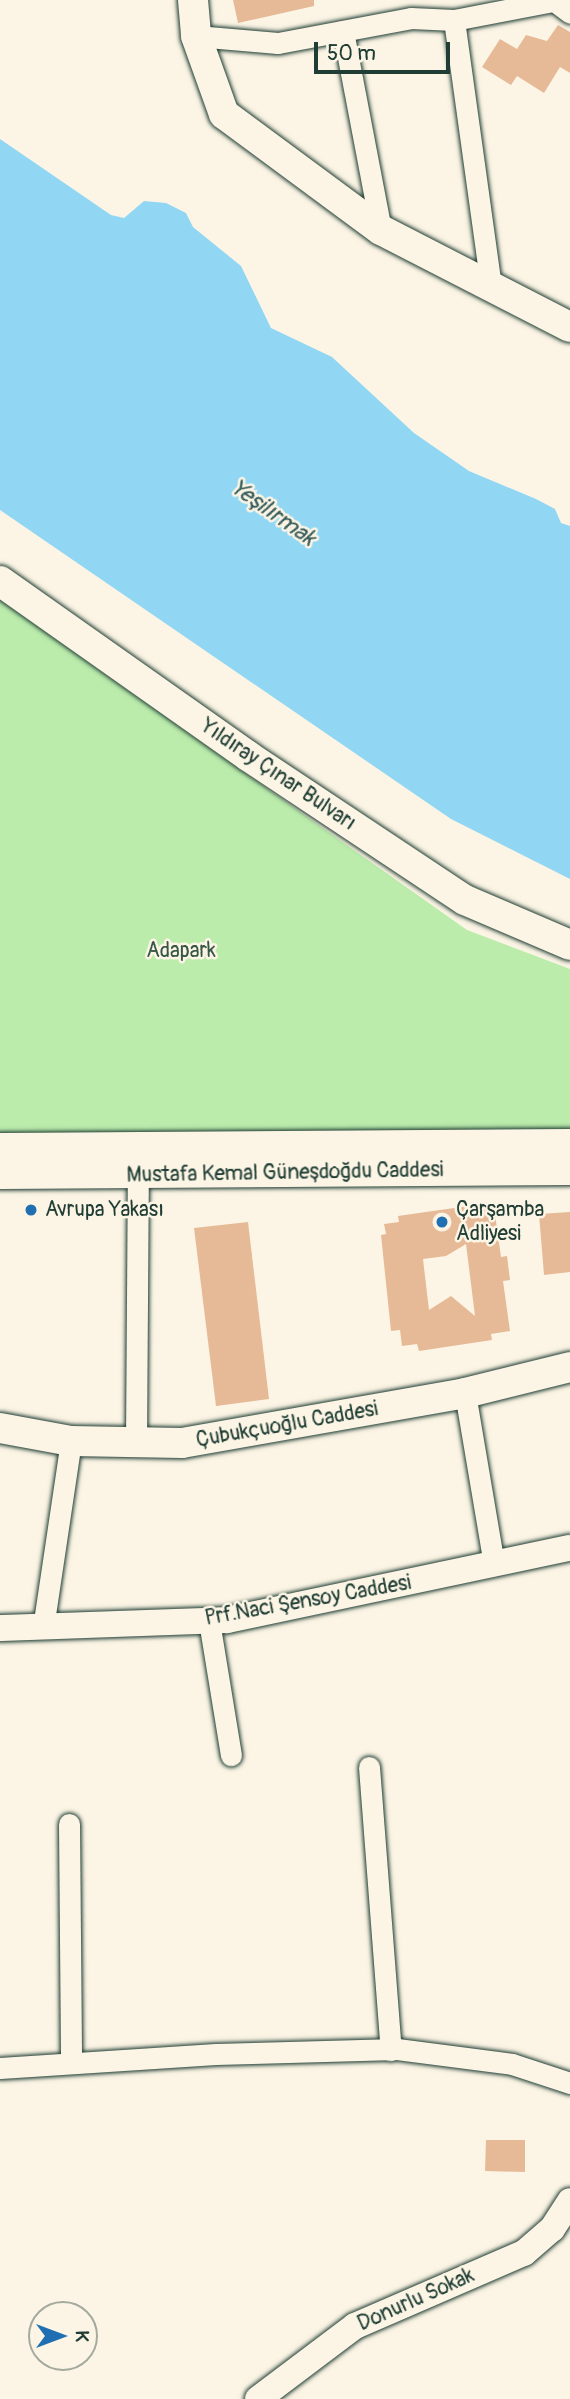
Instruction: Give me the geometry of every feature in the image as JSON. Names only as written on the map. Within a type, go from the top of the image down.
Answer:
[{"type":"main road","points":[[193,0],[196,36],[224,114],[381,230],[570,327]]},
{"type":"main road","name":"Yıldıray Çınar Bulvarı","points":[[0,581],[248,757],[465,900],[570,945]]},
{"type":"main road","name":"Mustafa Kemal Güneşdoğdu Caddesi","points":[[0,1148],[570,1144]]},
{"type":"main road","name":"Mustafa Kemal Güneşdoğdu Caddesi","points":[[0,1174],[570,1170]]},
{"type":"main road","name":"Çubukçuoğlu Caddesi","points":[[0,1428],[71,1441],[182,1443],[465,1393],[570,1367]]},
{"type":"street","points":[[196,36],[278,43],[411,18],[454,20],[553,0],[570,13]]},
{"type":"street","points":[[454,20],[491,286]]},
{"type":"street","points":[[343,31],[381,230]]},
{"type":"street","points":[[136,1443],[138,1175]]},
{"type":"street","points":[[465,1393],[494,1564]]},
{"type":"street","points":[[43,1628],[71,1441]]},
{"type":"street","name":"Prf.Naci Şensoy Caddesi","points":[[0,1628],[209,1621],[570,1548]]},
{"type":"street","points":[[209,1621],[231,1755]]},
{"type":"street","points":[[369,1767],[391,2050]]},
{"type":"street","points":[[69,1824],[71,2063]]},
{"type":"street","points":[[0,2068],[216,2053],[391,2050],[512,2064],[570,2080]]},
{"type":"street","name":"Donurlu Sokak","points":[[263,2398],[355,2326],[524,2253],[552,2229],[570,2201]]},
{"type":"green space","name":"Adapark","points":[[0,600],[467,930],[570,969],[570,1135],[0,1133]]},
{"type":"water","name":"Yeşilırmak","points":[[0,139],[111,215],[124,218],[144,201],[166,203],[186,213],[193,227],[241,266],[271,328],[332,357],[414,433],[469,471],[555,509],[561,523],[570,526],[570,879],[451,819],[0,510]]},
{"type":"building","points":[[233,0],[314,0],[314,6],[238,23]]},
{"type":"building","points":[[558,25],[570,32],[570,73],[560,67],[544,93],[517,76],[511,85],[482,67],[500,39],[517,49],[526,35],[547,41]]},
{"type":"building","points":[[475,1205],[476,1210],[494,1207],[501,1257],[507,1256],[510,1280],[503,1281],[510,1331],[491,1334],[492,1340],[419,1351],[417,1344],[402,1346],[400,1330],[391,1331],[381,1235],[386,1234],[384,1224],[399,1222],[398,1216]],"holes":[[[466,1244],[475,1316],[451,1296],[429,1310],[423,1259],[446,1256]]]},
{"type":"building","points":[[570,1212],[570,1272],[544,1275],[539,1214]]},
{"type":"building","points":[[248,1222],[269,1399],[216,1406],[194,1228]]},
{"type":"building","points":[[486,2140],[525,2140],[525,2172],[485,2171]]},
{"type":"place","name":"Avrupa Yakası","points":[[31,1210]]},
{"type":"place","name":"Çarşamba Adliyesi","points":[[442,1222]]}]
